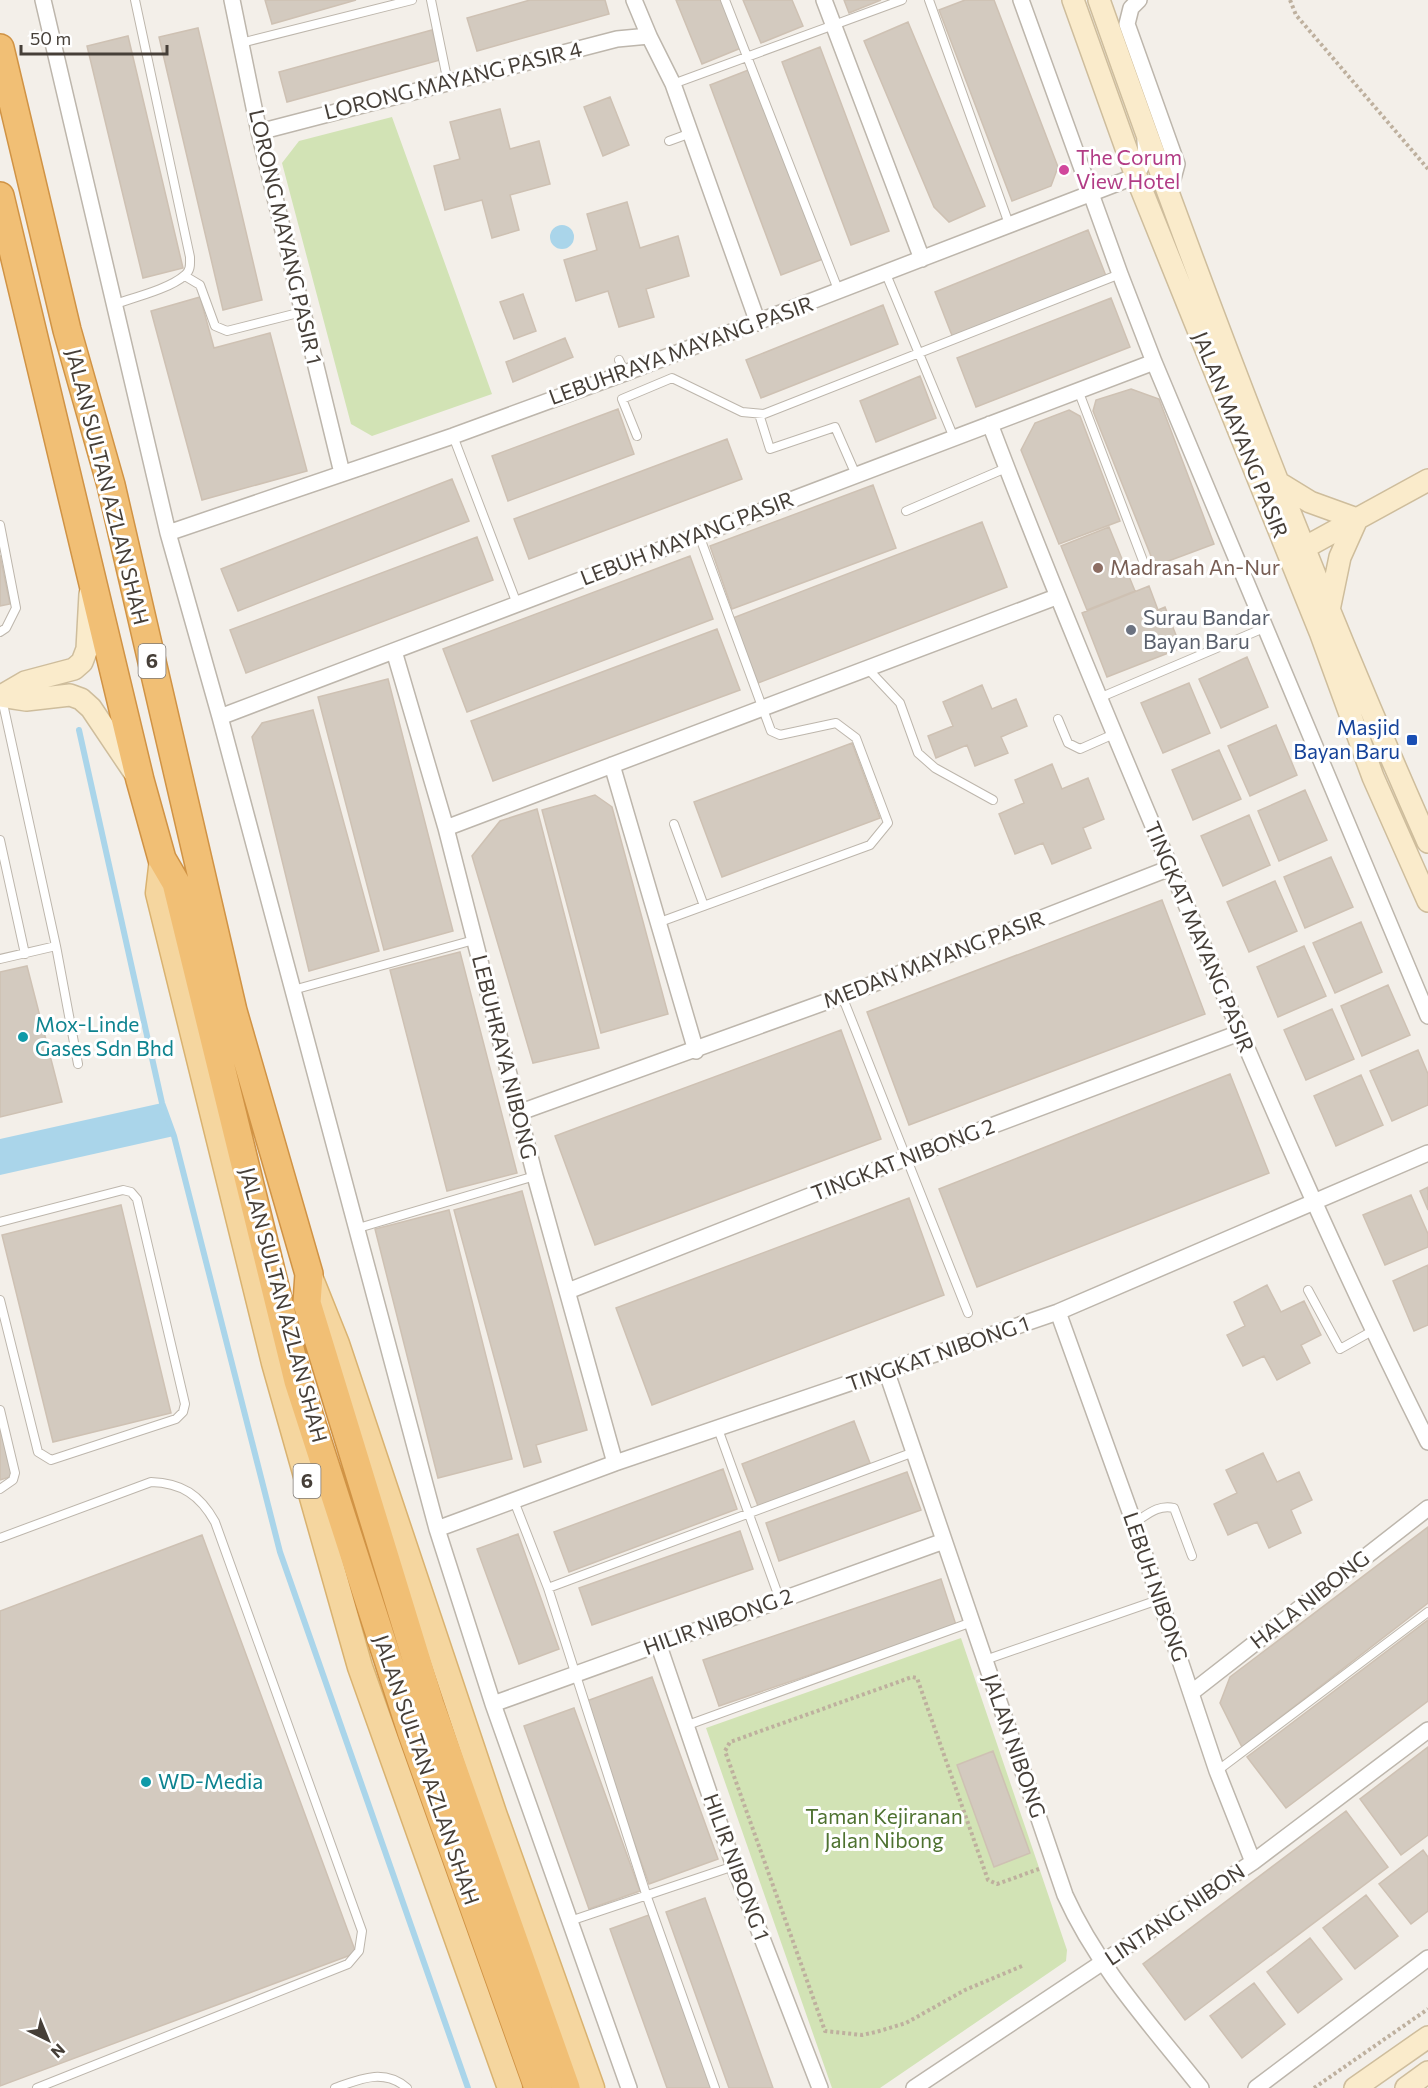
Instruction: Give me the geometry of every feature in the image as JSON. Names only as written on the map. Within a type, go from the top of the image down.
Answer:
[{"type":"highway","name":"JALAN SULTAN AZLAN SHAH","points":[[0,48],[64,319],[111,485],[233,1011],[309,1274],[307,1303],[402,1617],[508,1931],[566,2088]]},
{"type":"highway","name":"JALAN SULTAN AZLAN SHAH","points":[[0,196],[140,780],[162,859],[176,883],[298,1381],[416,1745],[538,2088]]},
{"type":"main road","name":"JALAN SULTAN AZLAN SHAH","points":[[162,859],[158,893],[277,1374],[360,1666],[510,2088]]},
{"type":"main road","name":"JALAN SULTAN AZLAN SHAH","points":[[309,1274],[337,1344],[490,1802],[592,2088]]},
{"type":"street","points":[[43,0],[112,305],[168,533],[220,717],[437,1529],[493,1704],[629,2088]]},
{"type":"street","name":"LORONG MAYANG PASIR 1","points":[[232,0],[259,132],[342,473]]},
{"type":"street","points":[[634,0],[649,36],[674,84],[758,323]]},
{"type":"street","points":[[824,0],[922,259]]},
{"type":"street","points":[[1021,0],[1154,362],[1428,1016]]},
{"type":"street","name":"JALAN MAYANG PASIR","points":[[1073,0],[1136,176],[1296,552],[1329,610],[1428,842]]},
{"type":"street","name":"JALAN MAYANG PASIR","points":[[1099,0],[1177,215],[1279,483],[1296,552],[1320,632],[1373,777],[1428,901]]},
{"type":"street","points":[[1138,0],[1131,8],[1127,24],[1177,164],[1169,193]]},
{"type":"street","name":"LORONG MAYANG PASIR 4","points":[[259,132],[617,39],[649,36]]},
{"type":"street","points":[[1143,122],[1146,158],[1136,176],[1156,189],[1177,215]]},
{"type":"street","name":"LEBUHRAYA MAYANG PASIR","points":[[168,533],[453,436],[622,366],[758,323],[1091,191],[1136,176]]},
{"type":"street","name":"LEBUH MAYANG PASIR","points":[[220,717],[1154,362]]},
{"type":"street","name":"TINGKAT MAYANG PASIR","points":[[990,424],[1056,597],[1239,1033],[1313,1204],[1428,1442]]},
{"type":"street","points":[[1296,552],[1428,480]]},
{"type":"street","points":[[1279,483],[1310,502],[1357,519]]},
{"type":"street","points":[[1329,610],[1340,557],[1357,519]]},
{"type":"street","points":[[0,696],[25,682],[74,669],[82,662],[87,649],[91,572]]},
{"type":"street","points":[[446,828],[1056,597]]},
{"type":"street","name":"LEBUHRAYA NIBONG","points":[[394,651],[446,828],[518,1113],[615,1463]]},
{"type":"street","points":[[0,696],[26,700],[69,695],[81,699],[91,708],[140,780]]},
{"type":"street","points":[[612,765],[660,922],[696,1051]]},
{"type":"street","name":"MEDAN MAYANG PASIR","points":[[518,1113],[696,1051],[1170,868]]},
{"type":"street","name":"TINGKAT NIBONG 2","points":[[568,1291],[906,1158],[1239,1033]]},
{"type":"street","name":"TINGKAT NIBONG 1","points":[[437,1529],[615,1463],[887,1373],[1058,1312],[1428,1153]]},
{"type":"street","name":"LEBUH NIBONG","points":[[1058,1312],[1134,1523],[1217,1771],[1253,1862]]},
{"type":"street","name":"JALAN NIBONG","points":[[887,1373],[1054,1863],[1082,1931],[1102,1965],[1201,2088]]},
{"type":"street","name":"HALA NIBONG","points":[[1191,1692],[1428,1508]]},
{"type":"street","name":"HILIR NIBONG 2","points":[[493,1704],[944,1541]]},
{"type":"street","name":"HILIR NIBONG 1","points":[[658,1643],[734,1866],[820,2088]]},
{"type":"street","name":"LINTANG NIBON","points":[[914,2088],[1102,1965],[1253,1862],[1428,1730]]},
{"type":"street","points":[[1256,2088],[1428,1958]]},
{"type":"street","points":[[1355,2088],[1428,2037]]},
{"type":"street","points":[[1406,2088],[1428,2072]]},
{"type":"lane","points":[[112,305],[185,276],[190,269],[190,257],[135,0]]},
{"type":"lane","points":[[241,44],[412,0]]},
{"type":"lane","points":[[431,0],[448,82]]},
{"type":"lane","points":[[725,0],[839,292]]},
{"type":"lane","points":[[674,84],[902,0]]},
{"type":"lane","points":[[929,0],[1009,224]]},
{"type":"lane","points":[[669,141],[692,133]]},
{"type":"lane","points":[[886,274],[954,438]]},
{"type":"lane","points":[[637,436],[622,399],[672,378],[742,412],[759,414],[1120,274]]},
{"type":"lane","points":[[185,276],[200,285],[215,326],[227,331],[302,312]]},
{"type":"lane","points":[[1078,390],[1146,566]]},
{"type":"lane","points":[[759,414],[770,449],[835,428],[856,475]]},
{"type":"lane","points":[[453,436],[517,604]]},
{"type":"lane","points":[[906,511],[1006,468]]},
{"type":"lane","points":[[0,525],[16,608],[6,628],[0,632]]},
{"type":"lane","points":[[660,922],[870,845],[888,823],[856,738],[836,723],[780,735],[771,731],[699,535]]},
{"type":"lane","points":[[1099,698],[1264,628]]},
{"type":"lane","points":[[867,668],[900,703],[918,753],[935,768],[993,800]]},
{"type":"lane","points":[[0,696],[56,946],[78,1065]]},
{"type":"lane","points":[[1058,719],[1068,743],[1080,749],[1114,734]]},
{"type":"lane","points":[[674,824],[704,906]]},
{"type":"lane","points":[[0,840],[25,954]]},
{"type":"lane","points":[[293,990],[474,940]]},
{"type":"lane","points":[[0,959],[56,946]]},
{"type":"lane","points":[[842,996],[968,1313]]},
{"type":"lane","points":[[355,1229],[535,1176]]},
{"type":"lane","points":[[0,1222],[123,1190],[131,1192],[136,1199],[142,1222],[185,1404],[183,1412],[176,1419],[51,1460],[44,1457],[38,1452],[0,1300]]},
{"type":"lane","points":[[1308,1290],[1340,1349],[1374,1330]]},
{"type":"lane","points":[[0,1410],[15,1473],[13,1480],[0,1489]]},
{"type":"lane","points":[[718,1429],[780,1600]]},
{"type":"lane","points":[[548,1588],[914,1452]]},
{"type":"lane","points":[[0,1538],[151,1482],[172,1483],[207,1507],[219,1533],[362,1931],[359,1951],[348,1964],[37,2088]]},
{"type":"lane","points":[[514,1501],[548,1588],[647,1897],[715,2088]]},
{"type":"lane","points":[[1134,1523],[1165,1506],[1174,1508],[1192,1556]]},
{"type":"lane","points":[[985,1660],[1158,1600]]},
{"type":"lane","points":[[1217,1771],[1428,1612]]},
{"type":"lane","points":[[685,1726],[972,1622]]},
{"type":"lane","points":[[570,1921],[734,1866]]},
{"type":"lane","points":[[335,2088],[359,2079],[381,2075],[397,2080],[406,2088]]},
{"type":"path","points":[[1290,0],[1296,15],[1428,169]]},
{"type":"path","points":[[1023,1966],[965,1990],[906,2023],[862,2035],[825,2031],[725,1751],[726,1746],[730,1742],[917,1678],[988,1880],[997,1884],[1054,1863]]},
{"type":"path","points":[[1314,2088],[1428,2009]]},
{"type":"green space","points":[[392,117],[492,394],[372,436],[351,424],[282,163],[299,141]]},
{"type":"green space","name":"Taman Kejiranan Jalan Nibong","points":[[961,1638],[1067,1950],[1066,1961],[880,2088],[832,2088],[706,1728]]},
{"type":"water","points":[[562,225],[571,228],[574,237],[571,246],[562,249],[553,246],[550,237],[553,228]]},
{"type":"water","points":[[162,1103],[174,1136],[0,1175],[0,1139]]},
{"type":"building","points":[[265,0],[356,0],[272,24]]},
{"type":"building","points":[[530,0],[605,0],[609,14],[477,51],[467,18]]},
{"type":"building","points":[[676,0],[722,0],[741,48],[702,64]]},
{"type":"building","points":[[743,0],[792,0],[803,26],[761,43]]},
{"type":"building","points":[[844,0],[881,0],[849,13]]},
{"type":"building","points":[[965,0],[994,0],[1058,167],[1051,186],[1012,201],[939,10]]},
{"type":"building","points":[[908,22],[985,206],[949,222],[934,207],[864,41]]},
{"type":"building","points":[[198,28],[262,300],[223,310],[159,37]]},
{"type":"building","points":[[432,30],[440,60],[287,102],[279,72]]},
{"type":"building","points":[[128,36],[183,268],[143,278],[87,46]]},
{"type":"building","points":[[820,47],[889,231],[851,245],[782,62]]},
{"type":"building","points":[[751,69],[823,259],[781,275],[710,85]]},
{"type":"building","points":[[610,97],[629,145],[603,156],[584,107]]},
{"type":"building","points":[[500,109],[510,149],[539,141],[550,184],[510,195],[519,230],[492,238],[482,200],[445,210],[434,166],[460,159],[450,122]]},
{"type":"building","points":[[627,202],[640,248],[678,236],[689,276],[646,289],[654,317],[619,327],[608,291],[576,301],[564,260],[597,250],[587,214]]},
{"type":"building","points":[[1088,230],[1106,276],[953,338],[935,292]]},
{"type":"building","points":[[523,294],[536,331],[514,339],[500,302]]},
{"type":"building","points":[[200,297],[214,348],[270,333],[307,471],[202,500],[151,311]]},
{"type":"building","points":[[1111,298],[1130,347],[976,407],[957,358]]},
{"type":"building","points":[[883,305],[898,344],[761,398],[746,360]]},
{"type":"building","points":[[565,338],[573,357],[513,382],[506,362]]},
{"type":"building","points":[[920,376],[936,418],[876,442],[860,401]]},
{"type":"building","points":[[1131,389],[1159,399],[1214,544],[1155,566],[1093,411],[1096,400]]},
{"type":"building","points":[[618,409],[634,454],[508,501],[492,456]]},
{"type":"building","points":[[1069,410],[1080,416],[1120,521],[1059,544],[1021,450],[1035,423]]},
{"type":"building","points":[[727,439],[742,479],[529,559],[514,519]]},
{"type":"building","points":[[452,479],[469,521],[238,611],[221,569]]},
{"type":"building","points":[[873,485],[896,548],[732,609],[710,546]]},
{"type":"building","points":[[982,522],[1007,587],[758,683],[733,618]]},
{"type":"building","name":"Madrasah An-Nur","points":[[1109,527],[1135,591],[1087,610],[1061,546]]},
{"type":"building","points":[[477,537],[493,580],[246,673],[230,630]]},
{"type":"building","points":[[0,555],[10,604],[0,606]]},
{"type":"building","points":[[690,556],[713,619],[467,712],[443,649]]},
{"type":"building","name":"Surau Bandar Bayan Baru","points":[[1149,586],[1158,610],[1165,607],[1181,648],[1107,677],[1082,613]]},
{"type":"building","points":[[717,629],[740,690],[493,781],[471,721]]},
{"type":"building","points":[[1247,657],[1268,707],[1221,728],[1199,679]]},
{"type":"building","points":[[388,679],[453,931],[384,950],[318,697]]},
{"type":"building","points":[[1189,683],[1210,733],[1163,753],[1141,703]]},
{"type":"building","points":[[982,685],[992,709],[1016,699],[1027,726],[1001,737],[1008,753],[975,766],[967,745],[936,758],[928,736],[953,726],[943,702]]},
{"type":"building","points":[[313,710],[379,951],[309,971],[252,737],[262,723]]},
{"type":"building","points":[[1276,725],[1297,775],[1250,796],[1228,746]]},
{"type":"building","points":[[852,743],[880,818],[722,877],[694,802]]},
{"type":"building","points":[[1219,750],[1241,799],[1193,820],[1172,770]]},
{"type":"building","points":[[1052,764],[1062,789],[1088,778],[1104,819],[1083,828],[1091,848],[1052,864],[1043,843],[1015,854],[999,814],[1024,803],[1015,780]]},
{"type":"building","points":[[1305,790],[1327,840],[1279,861],[1258,811]]},
{"type":"building","points":[[595,795],[612,807],[668,1014],[601,1033],[542,810]]},
{"type":"building","points":[[537,809],[599,1048],[533,1063],[472,856],[500,821]]},
{"type":"building","points":[[1249,815],[1270,865],[1223,886],[1201,836]]},
{"type":"building","points":[[1331,857],[1353,907],[1305,928],[1284,877]]},
{"type":"building","points":[[1275,881],[1297,931],[1249,952],[1227,902]]},
{"type":"building","points":[[1162,900],[1205,1014],[909,1125],[867,1012]]},
{"type":"building","points":[[1361,922],[1382,972],[1335,993],[1313,943]]},
{"type":"building","points":[[1304,946],[1326,996],[1278,1017],[1257,967]]},
{"type":"building","points":[[460,952],[517,1173],[447,1191],[390,970]]},
{"type":"building","name":"Mox-Linde Gases Sdn Bhd","points":[[27,966],[62,1102],[0,1117],[0,972]]},
{"type":"building","points":[[1388,985],[1410,1035],[1362,1056],[1341,1006]]},
{"type":"building","points":[[1332,1009],[1354,1059],[1306,1080],[1284,1030]]},
{"type":"building","points":[[841,1030],[881,1139],[595,1245],[555,1136]]},
{"type":"building","points":[[1418,1050],[1428,1074],[1428,1105],[1392,1121],[1370,1071]]},
{"type":"building","points":[[1230,1074],[1269,1173],[977,1287],[939,1189]]},
{"type":"building","points":[[1361,1075],[1383,1125],[1336,1146],[1314,1096]]},
{"type":"building","points":[[1428,1187],[1428,1210],[1420,1191]]},
{"type":"building","points":[[522,1191],[587,1430],[536,1445],[541,1462],[524,1467],[454,1210]]},
{"type":"building","points":[[1411,1195],[1428,1234],[1428,1247],[1385,1265],[1363,1215]]},
{"type":"building","points":[[909,1198],[944,1295],[652,1405],[616,1308]]},
{"type":"building","points":[[121,1205],[171,1413],[53,1442],[2,1235]]},
{"type":"building","points":[[449,1210],[512,1459],[438,1478],[375,1229]]},
{"type":"building","points":[[1428,1265],[1428,1325],[1414,1331],[1393,1281]]},
{"type":"building","points":[[1267,1285],[1281,1312],[1304,1301],[1321,1335],[1301,1345],[1310,1363],[1277,1380],[1264,1356],[1243,1366],[1227,1335],[1245,1326],[1234,1302]]},
{"type":"building","points":[[854,1421],[870,1463],[758,1506],[742,1464]]},
{"type":"building","points":[[0,1427],[13,1476],[0,1480]]},
{"type":"building","points":[[1263,1453],[1277,1482],[1299,1472],[1312,1500],[1291,1510],[1301,1533],[1269,1548],[1257,1522],[1228,1535],[1214,1504],[1237,1493],[1226,1470]]},
{"type":"building","points":[[723,1469],[737,1509],[569,1572],[554,1532]]},
{"type":"building","points":[[907,1472],[921,1510],[779,1561],[766,1523]]},
{"type":"building","points":[[1428,1527],[1428,1603],[1242,1747],[1220,1703],[1230,1677]]},
{"type":"building","points":[[740,1531],[753,1569],[592,1625],[579,1588]]},
{"type":"building","points":[[518,1534],[559,1649],[519,1664],[477,1549]]},
{"type":"building","name":"WD-Media","points":[[202,1535],[356,1953],[0,2086],[0,1611]]},
{"type":"building","points":[[941,1579],[956,1625],[719,1706],[703,1660]]},
{"type":"building","points":[[1428,1620],[1428,1701],[1286,1808],[1247,1757]]},
{"type":"building","points":[[652,1677],[718,1859],[649,1884],[584,1702]]},
{"type":"building","points":[[574,1708],[640,1891],[589,1909],[524,1726]]},
{"type":"building","points":[[1428,1747],[1428,1835],[1401,1855],[1360,1799]]},
{"type":"building","points":[[993,1751],[1030,1853],[994,1867],[957,1765]]},
{"type":"building","points":[[1346,1811],[1388,1867],[1185,2020],[1143,1964]]},
{"type":"building","points":[[1423,1850],[1428,1857],[1428,1911],[1411,1924],[1379,1884]]},
{"type":"building","points":[[1366,1895],[1398,1936],[1355,1969],[1323,1928]]},
{"type":"building","points":[[705,1898],[773,2088],[729,2088],[666,1912]]},
{"type":"building","points":[[649,1915],[712,2088],[667,2088],[610,1929]]},
{"type":"building","points":[[1310,1938],[1342,1979],[1298,2013],[1267,1972]]},
{"type":"building","points":[[1254,1983],[1285,2024],[1242,2058],[1210,2016]]},
{"type":"waterway","points":[[79,730],[162,1103],[174,1136],[280,1552],[468,2088]]},
{"type":"place","name":"The Corum View Hotel","points":[[1064,170]]},
{"type":"place","name":"Madrasah An-Nur","points":[[1098,568]]},
{"type":"place","name":"Surau Bandar Bayan Baru","points":[[1131,630]]},
{"type":"place","name":"Masjid Bayan Baru","points":[[1412,740]]},
{"type":"place","name":"Mox-Linde Gases Sdn Bhd","points":[[23,1037]]},
{"type":"place","name":"WD-Media","points":[[146,1782]]}]
